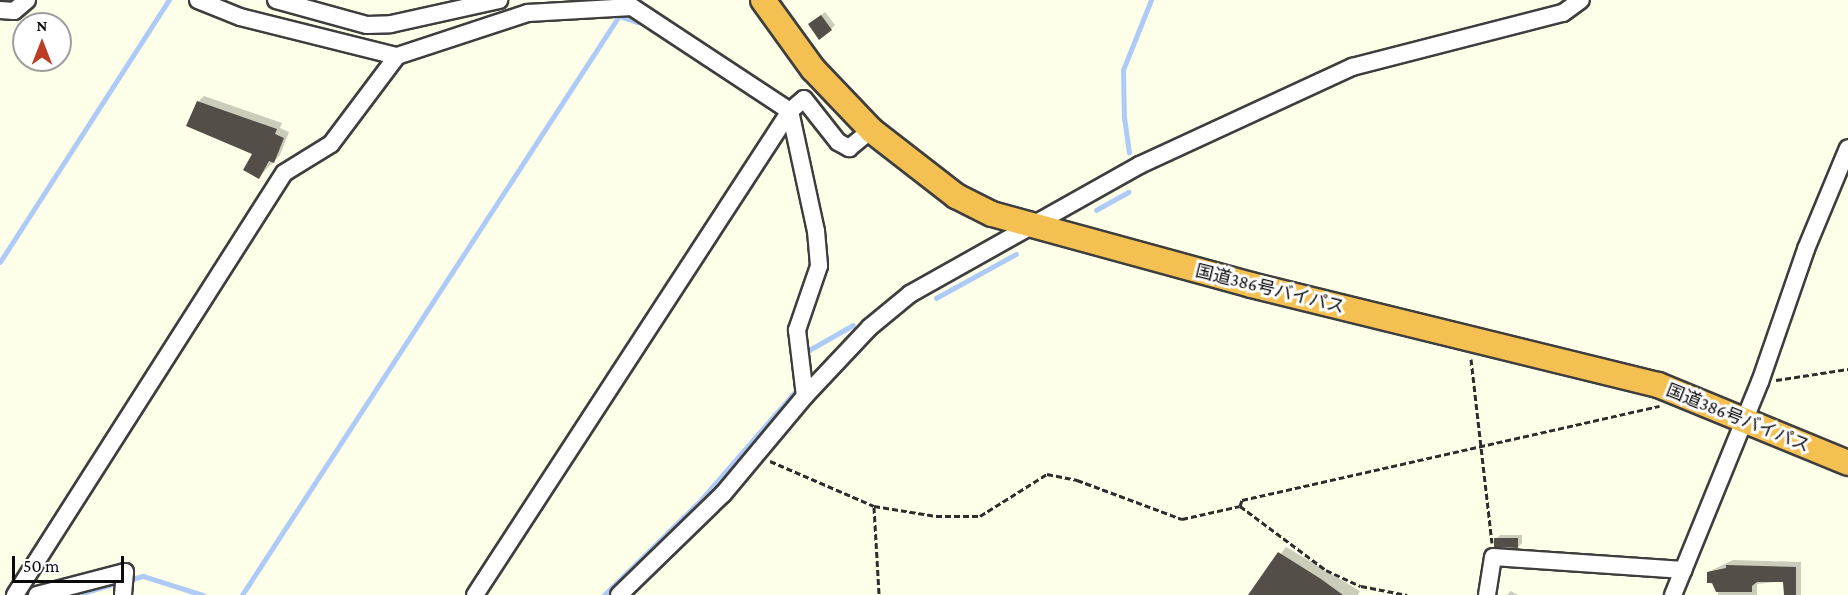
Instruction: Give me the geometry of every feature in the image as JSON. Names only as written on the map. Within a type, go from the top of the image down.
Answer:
[{"type":"highway","name":"国道386号バイパス","points":[[763,0],[813,69],[871,130],[956,196],[1027,226],[1683,395],[1744,418],[1848,463]]},
{"type":"street","points":[[0,10],[14,11],[27,0]]},
{"type":"street","points":[[198,0],[240,17],[398,56],[528,13],[632,7],[790,111],[816,231],[819,266],[797,330],[805,396]]},
{"type":"street","points":[[276,0],[379,25],[499,0]]},
{"type":"street","points":[[619,595],[723,494],[805,396],[870,327],[910,294],[1027,226],[1140,165],[1352,67],[1563,13],[1581,0]]},
{"type":"street","points":[[15,595],[284,173],[331,144],[398,56]]},
{"type":"street","points":[[475,595],[790,111],[804,99],[838,142],[849,148],[871,130]]},
{"type":"street","points":[[1673,595],[1760,382],[1806,249],[1848,148]]},
{"type":"street","points":[[1487,595],[1493,557],[1684,570]]},
{"type":"street","points":[[37,595],[125,572],[123,593]]},
{"type":"path","points":[[1470,339],[1493,557]]},
{"type":"path","points":[[1760,382],[1848,369]]},
{"type":"path","points":[[1240,506],[1242,500],[1654,410],[1683,395]]},
{"type":"path","points":[[756,454],[874,506],[936,516],[980,516],[1047,474],[1077,480],[1182,519],[1240,506],[1326,570],[1361,586],[1407,595]]},
{"type":"path","points":[[874,506],[879,595]]},
{"type":"building","points":[[821,15],[832,30],[819,40],[808,24]]},
{"type":"building","points":[[197,101],[277,129],[275,134],[284,138],[274,163],[269,161],[259,179],[243,170],[252,154],[186,126]]},
{"type":"building","points":[[1494,538],[1518,538],[1518,548],[1494,547]]},
{"type":"building","points":[[1278,552],[1321,579],[1343,595],[1248,595]]},
{"type":"building","points":[[1726,565],[1796,567],[1796,595],[1784,595],[1783,582],[1757,582],[1752,586],[1752,592],[1716,592],[1712,583],[1707,583],[1707,572],[1726,568]]},
{"type":"waterway","points":[[0,262],[169,0]]},
{"type":"waterway","points":[[1129,153],[1124,119],[1123,70],[1151,0]]},
{"type":"waterway","points":[[242,595],[619,16],[638,22]]},
{"type":"waterway","points":[[1096,210],[1128,192]]},
{"type":"waterway","points":[[936,298],[1016,254]]},
{"type":"waterway","points":[[804,353],[853,325]]},
{"type":"waterway","points":[[604,595],[700,501],[794,393]]},
{"type":"waterway","points":[[128,580],[143,576],[203,595]]},
{"type":"waterway","points":[[76,595],[120,582]]}]
